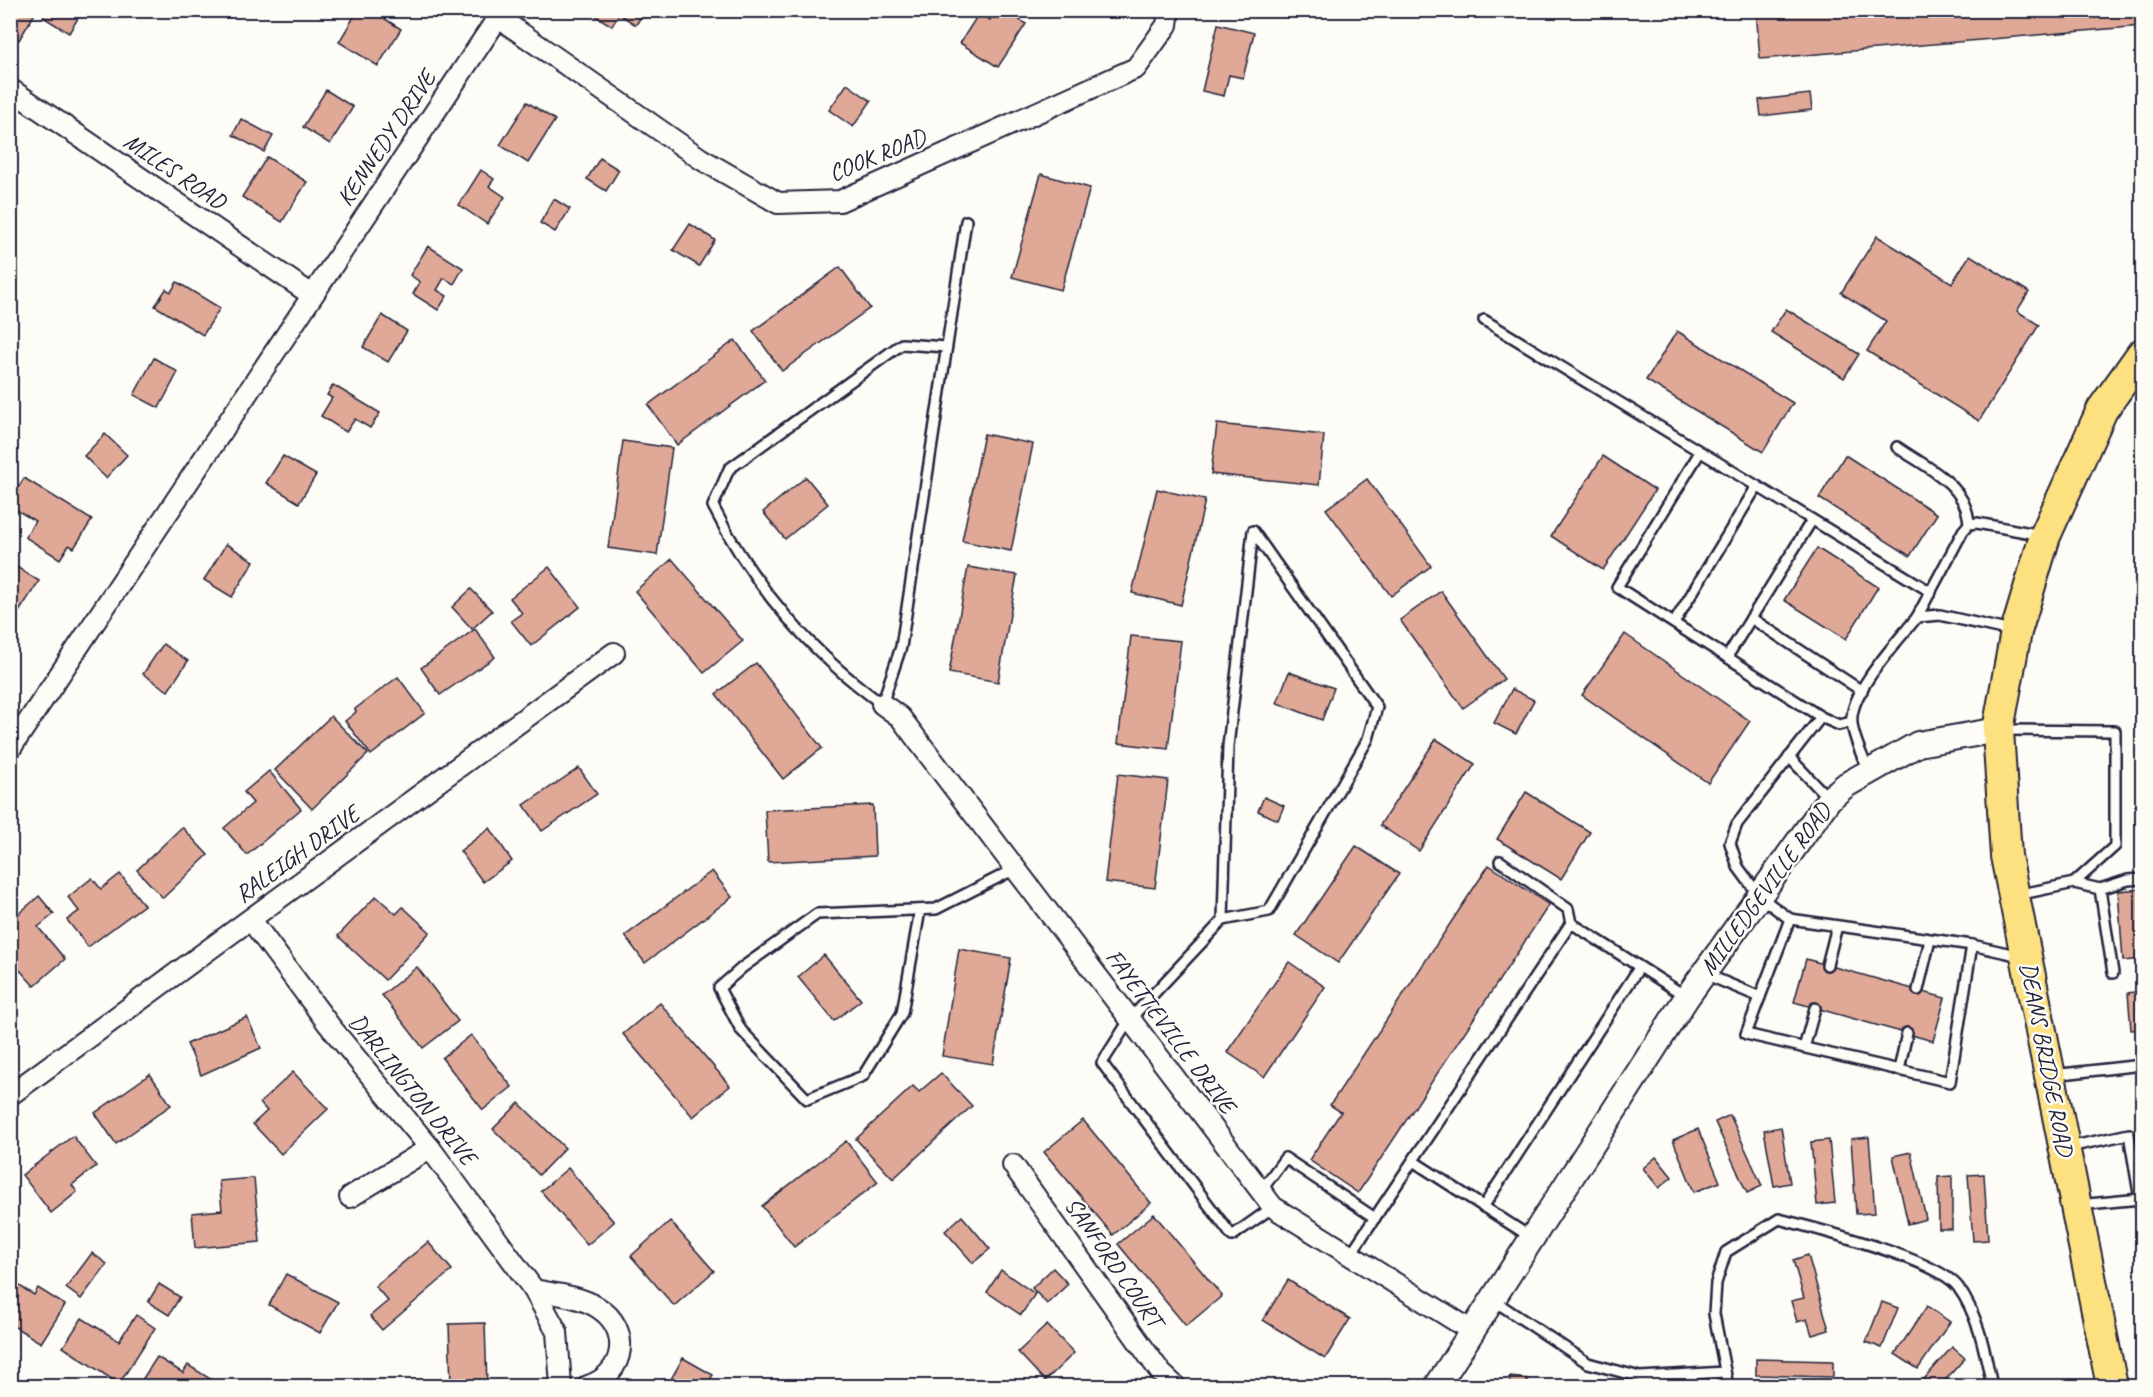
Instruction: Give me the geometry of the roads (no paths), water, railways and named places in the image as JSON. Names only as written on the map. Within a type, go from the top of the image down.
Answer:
[{"type":"main road","points":[[1998,730],[2016,632],[2045,536],[2102,410],[2142,354]]},
{"type":"main road","name":"DEANS BRIDGE ROAD","points":[[1998,730],[2006,856],[2112,1386]]},
{"type":"street","name":"COOK ROAD","points":[[501,14],[701,159],[778,203],[840,201],[1136,68],[1167,26],[1169,10]]},
{"type":"street","name":"KENNEDY DRIVE","points":[[10,749],[501,14]]},
{"type":"street","name":"MILES ROAD","points":[[10,90],[312,294]]},
{"type":"street","name":"RALEIGH DRIVE","points":[[10,1095],[614,653]]},
{"type":"street","name":"FAYETTEVILLE DRIVE","points":[[882,704],[900,717],[1267,1199],[1350,1255],[1472,1331]]},
{"type":"street","name":"MILLEDGEVILLE ROAD","points":[[1437,1386],[1687,997],[1761,897],[1828,799],[1868,771],[1918,744],[1998,730]]},
{"type":"street","name":"DARLINGTON DRIVE","points":[[251,920],[329,1025],[430,1148],[534,1290],[557,1332],[561,1386]]},
{"type":"street","points":[[350,1197],[430,1148]]},
{"type":"street","name":"SANFORD COURT","points":[[1013,1165],[1161,1373],[1175,1386]]},
{"type":"street","points":[[534,1290],[574,1297],[596,1306],[609,1315],[620,1338],[621,1357],[612,1372],[598,1383],[588,1386]]},
{"type":"lane","points":[[947,347],[902,344],[729,469],[713,506],[731,543],[775,605],[845,677],[882,704],[901,647],[947,347],[966,221]]},
{"type":"lane","points":[[1484,320],[1931,592]]},
{"type":"lane","points":[[1868,771],[1851,722],[1856,702],[1917,617],[1969,524],[1968,507],[1955,487],[1897,447]]},
{"type":"lane","points":[[1700,452],[1617,587],[1821,717],[1839,725],[1851,722]]},
{"type":"lane","points":[[1674,623],[1757,486]]},
{"type":"lane","points":[[1727,657],[1812,520]]},
{"type":"lane","points":[[1969,524],[1977,523],[2045,536]]},
{"type":"lane","points":[[1223,920],[1228,746],[1254,531],[1377,707],[1368,739],[1269,911],[1223,920],[1130,1019],[1102,1063],[1232,1236],[1267,1199],[1285,1158],[1375,1218]]},
{"type":"lane","points":[[1917,617],[1940,615],[2016,632]]},
{"type":"lane","points":[[1751,618],[1862,691]]},
{"type":"lane","points":[[1821,717],[1737,824],[1730,843],[1738,867],[1761,897],[1790,919],[1972,945],[2026,957]]},
{"type":"lane","points":[[1998,730],[2115,731],[2115,846],[2074,883]]},
{"type":"lane","points":[[1789,758],[1828,799]]},
{"type":"lane","points":[[1500,861],[1568,909],[1571,923],[1687,997]]},
{"type":"lane","points":[[920,910],[902,1013],[863,1076],[807,1099],[741,1030],[719,988],[743,966],[817,914],[936,909],[1015,869]]},
{"type":"lane","points":[[2014,896],[2074,883],[2100,889],[2128,880],[2142,879]]},
{"type":"lane","points":[[2100,889],[2113,974]]},
{"type":"lane","points":[[1790,919],[1746,1034],[1950,1082],[1972,945]]},
{"type":"lane","points":[[1350,1255],[1571,923]]},
{"type":"lane","points":[[1827,965],[1837,926]]},
{"type":"lane","points":[[1918,990],[1930,940]]},
{"type":"lane","points":[[1483,1207],[1639,968]]},
{"type":"lane","points":[[1704,974],[1760,997]]},
{"type":"lane","points":[[1804,1048],[1815,1008]]},
{"type":"lane","points":[[1899,1070],[1907,1033]]},
{"type":"lane","points":[[2050,1076],[2142,1065]]},
{"type":"lane","points":[[2065,1148],[2129,1134],[2142,1214]]},
{"type":"lane","points":[[1413,1161],[1533,1238]]},
{"type":"lane","points":[[2076,1206],[2140,1198]]},
{"type":"lane","points":[[1728,1386],[1714,1314],[1716,1283],[1726,1252],[1779,1220],[1837,1234],[1923,1264],[1957,1286],[1979,1326],[1992,1386]]},
{"type":"lane","points":[[1493,1300],[1588,1363],[1640,1377],[1725,1372]]}]
